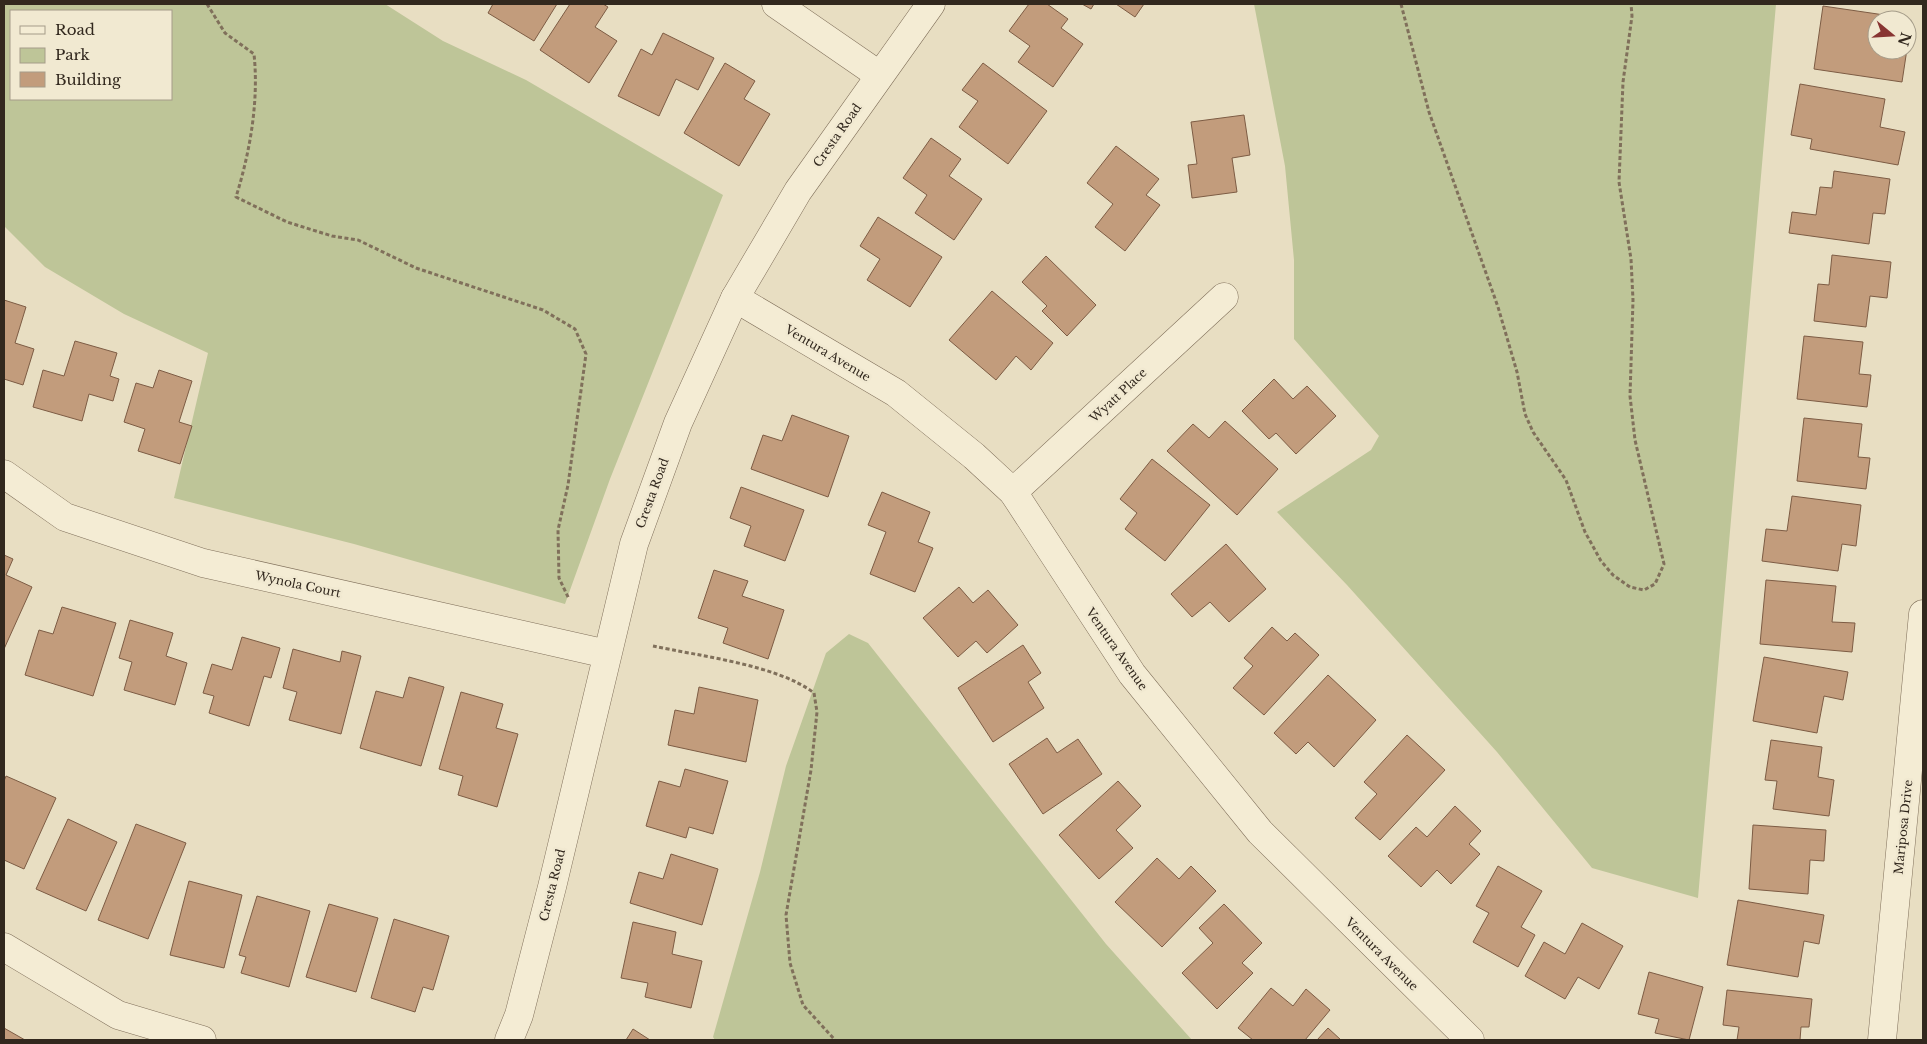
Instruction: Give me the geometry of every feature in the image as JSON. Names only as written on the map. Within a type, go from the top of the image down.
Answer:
[{"type":"street","points":[[776,4],[879,75]]},
{"type":"street","name":"Cresta Road","points":[[509,1040],[519,1015],[552,887],[634,544],[678,423],[735,298],[798,191],[930,4]]},
{"type":"street","name":"Wyatt Place","points":[[1013,492],[1224,297]]},
{"type":"street","name":"Ventura Avenue","points":[[735,298],[896,393],[974,456],[1013,492],[1132,674],[1260,832],[1470,1040]]},
{"type":"street","name":"Wynola Court","points":[[4,474],[65,518],[203,563],[607,654]]},
{"type":"street","name":"Mariposa Drive","points":[[1882,1040],[1923,614]]},
{"type":"street","points":[[4,947],[118,1015],[202,1040]]},
{"type":"path","points":[[207,4],[225,33],[254,54],[256,75],[250,138],[246,166],[236,197],[287,222],[332,236],[358,240],[401,261],[453,281],[543,310],[575,329],[586,354],[568,485],[558,530],[559,578],[569,599]]},
{"type":"path","points":[[1401,4],[1430,112],[1498,307],[1517,372],[1525,414],[1532,432],[1566,480],[1585,532],[1600,561],[1613,575],[1630,587],[1644,590],[1655,584],[1664,564],[1635,440],[1630,396],[1632,292],[1630,259],[1620,182],[1623,82],[1632,16],[1631,4]]},
{"type":"path","points":[[653,646],[759,669],[801,683],[814,693],[818,712],[811,770],[786,915],[790,963],[803,1004],[835,1040]]},
{"type":"green space","points":[[4,4],[385,4],[443,41],[526,80],[723,195],[610,479],[565,604],[354,544],[174,498],[208,353],[124,314],[45,267],[4,226]]},
{"type":"green space","points":[[1254,4],[1776,4],[1698,898],[1592,868],[1497,752],[1347,585],[1277,512],[1371,450],[1379,436],[1294,339],[1294,260],[1285,166]]},
{"type":"green space","points":[[849,634],[868,643],[1106,944],[1192,1040],[715,1040],[713,1037],[760,872],[786,766],[826,653]]},
{"type":"building","points":[[493,4],[557,4],[534,41],[488,13]]},
{"type":"building","points":[[570,4],[603,4],[608,7],[595,27],[617,41],[589,83],[540,50]]},
{"type":"building","points":[[1029,4],[1047,4],[1068,19],[1061,28],[1083,44],[1053,87],[1018,62],[1030,46],[1009,31]]},
{"type":"building","points":[[1082,4],[1094,4],[1091,9]]},
{"type":"building","points":[[1116,4],[1144,4],[1135,17]]},
{"type":"building","points":[[1823,6],[1867,12],[1867,60],[1905,60],[1902,82],[1814,69]]},
{"type":"building","points":[[663,33],[714,58],[698,90],[676,79],[659,116],[618,96],[641,49],[652,55]]},
{"type":"building","points":[[725,63],[755,81],[744,99],[770,114],[739,166],[684,133]]},
{"type":"building","points":[[983,63],[1047,111],[1008,164],[959,127],[978,101],[962,90]]},
{"type":"building","points":[[1800,84],[1885,99],[1880,127],[1905,132],[1898,165],[1810,149],[1812,139],[1791,135]]},
{"type":"building","points":[[1244,115],[1250,155],[1232,158],[1237,192],[1192,198],[1188,165],[1197,164],[1191,122]]},
{"type":"building","points":[[931,138],[961,159],[949,176],[982,199],[954,240],[915,213],[927,195],[903,178]]},
{"type":"building","points":[[1116,146],[1159,179],[1146,195],[1160,205],[1125,251],[1095,227],[1113,204],[1087,183]]},
{"type":"building","points":[[1834,171],[1890,179],[1885,214],[1873,213],[1869,244],[1789,233],[1792,212],[1816,215],[1820,187],[1832,188]]},
{"type":"building","points":[[878,217],[942,257],[910,307],[867,280],[880,259],[860,246]]},
{"type":"building","points":[[1832,255],[1891,262],[1887,298],[1870,296],[1866,327],[1814,321],[1818,284],[1829,285]]},
{"type":"building","points":[[1046,256],[1096,305],[1067,336],[1042,311],[1047,306],[1022,282]]},
{"type":"building","points":[[992,291],[1053,343],[1031,370],[1016,356],[996,380],[949,340]]},
{"type":"building","points":[[4,300],[26,307],[15,343],[34,349],[23,385],[4,379]]},
{"type":"building","points":[[1804,336],[1863,342],[1859,374],[1871,375],[1867,407],[1797,399]]},
{"type":"building","points":[[75,341],[117,353],[110,376],[119,379],[113,401],[89,394],[82,421],[33,407],[43,370],[64,376]]},
{"type":"building","points":[[159,370],[192,381],[179,422],[192,426],[180,464],[138,451],[145,429],[124,422],[136,383],[153,388]]},
{"type":"building","points":[[1274,379],[1293,399],[1307,386],[1336,416],[1296,454],[1276,433],[1269,439],[1242,411]]},
{"type":"building","points":[[792,415],[849,436],[828,497],[751,469],[763,435],[782,441]]},
{"type":"building","points":[[1804,418],[1862,424],[1858,457],[1870,458],[1866,489],[1797,481]]},
{"type":"building","points":[[1225,421],[1278,469],[1237,515],[1167,451],[1193,424],[1209,438]]},
{"type":"building","points":[[1152,459],[1210,505],[1165,561],[1125,529],[1137,513],[1120,499]]},
{"type":"building","points":[[741,487],[804,510],[785,561],[744,546],[751,526],[730,518]]},
{"type":"building","points":[[882,492],[930,512],[918,542],[933,548],[915,592],[870,574],[886,532],[868,525]]},
{"type":"building","points":[[1792,496],[1861,505],[1856,546],[1842,544],[1838,571],[1762,561],[1766,529],[1787,531]]},
{"type":"building","points":[[1226,544],[1266,589],[1229,622],[1210,602],[1192,617],[1171,594]]},
{"type":"building","points":[[4,555],[13,559],[6,575],[32,587],[4,649]]},
{"type":"building","points":[[714,570],[748,581],[742,596],[784,610],[768,659],[723,643],[728,628],[698,618]]},
{"type":"building","points":[[1766,580],[1836,586],[1832,622],[1855,623],[1852,652],[1760,644]]},
{"type":"building","points":[[959,587],[973,603],[988,590],[1018,625],[987,653],[976,641],[958,657],[923,618]]},
{"type":"building","points":[[62,607],[116,623],[93,696],[25,675],[39,630],[53,634]]},
{"type":"building","points":[[130,620],[173,633],[166,656],[187,663],[175,705],[124,690],[132,662],[119,658]]},
{"type":"building","points":[[1272,627],[1287,641],[1295,633],[1319,655],[1264,715],[1233,688],[1253,666],[1244,658]]},
{"type":"building","points":[[242,637],[280,648],[271,678],[264,676],[249,726],[209,713],[214,696],[203,693],[212,664],[232,670]]},
{"type":"building","points":[[1023,645],[1041,673],[1028,682],[1044,708],[993,742],[958,688]]},
{"type":"building","points":[[293,649],[340,662],[342,651],[361,656],[341,734],[289,720],[297,692],[283,688]]},
{"type":"building","points":[[1764,657],[1848,672],[1843,700],[1824,696],[1817,733],[1753,721]]},
{"type":"building","points":[[1328,675],[1376,720],[1334,767],[1308,742],[1296,754],[1274,733]]},
{"type":"building","points":[[409,677],[444,687],[421,766],[360,748],[376,691],[403,698]]},
{"type":"building","points":[[699,687],[758,700],[746,762],[668,745],[675,710],[694,714]]},
{"type":"building","points":[[461,692],[503,704],[496,728],[518,734],[497,807],[458,795],[463,776],[439,769]]},
{"type":"building","points":[[1407,735],[1445,770],[1380,840],[1355,818],[1377,794],[1364,782]]},
{"type":"building","points":[[1047,738],[1057,753],[1078,739],[1102,774],[1043,814],[1009,764]]},
{"type":"building","points":[[1771,740],[1822,747],[1818,777],[1834,780],[1829,816],[1773,809],[1777,781],[1765,780]]},
{"type":"building","points":[[685,769],[728,781],[713,834],[689,827],[686,838],[646,826],[659,781],[680,787]]},
{"type":"building","points":[[6,776],[56,798],[24,869],[4,860],[4,781]]},
{"type":"building","points":[[1118,781],[1141,806],[1116,830],[1133,848],[1099,879],[1059,835]]},
{"type":"building","points":[[1455,806],[1481,831],[1469,844],[1480,854],[1451,884],[1437,870],[1421,887],[1388,856],[1416,827],[1427,837]]},
{"type":"building","points":[[68,819],[117,842],[86,911],[36,889]]},
{"type":"building","points":[[136,824],[186,843],[148,939],[98,920]]},
{"type":"building","points":[[1753,825],[1826,830],[1824,861],[1810,860],[1808,894],[1749,889]]},
{"type":"building","points":[[671,854],[718,869],[702,925],[630,903],[639,872],[663,879]]},
{"type":"building","points":[[1157,858],[1179,879],[1191,866],[1216,891],[1162,947],[1115,902]]},
{"type":"building","points":[[1498,866],[1542,891],[1521,927],[1535,935],[1518,967],[1473,942],[1489,913],[1476,906]]},
{"type":"building","points":[[189,881],[242,895],[224,968],[170,955]]},
{"type":"building","points":[[257,896],[310,911],[289,987],[241,973],[246,957],[239,955]]},
{"type":"building","points":[[1738,900],[1824,915],[1819,944],[1804,941],[1798,977],[1727,965]]},
{"type":"building","points":[[329,904],[378,918],[356,992],[306,977]]},
{"type":"building","points":[[1224,904],[1262,943],[1242,963],[1253,973],[1217,1009],[1182,973],[1213,943],[1199,928]]},
{"type":"building","points":[[394,919],[449,936],[433,990],[423,987],[415,1012],[371,998]]},
{"type":"building","points":[[633,922],[676,932],[672,954],[702,961],[691,1008],[645,997],[648,983],[621,978]]},
{"type":"building","points":[[1582,923],[1623,946],[1599,989],[1578,977],[1565,999],[1525,976],[1544,942],[1565,954]]},
{"type":"building","points":[[1649,972],[1703,987],[1689,1040],[1655,1033],[1659,1019],[1638,1014]]},
{"type":"building","points":[[1271,988],[1293,1006],[1306,989],[1330,1010],[1305,1040],[1253,1040],[1238,1028]]},
{"type":"building","points":[[1727,990],[1812,999],[1809,1027],[1801,1027],[1800,1040],[1737,1040],[1739,1027],[1723,1025]]},
{"type":"building","points":[[4,1028],[25,1040],[4,1040]]},
{"type":"building","points":[[1328,1028],[1341,1040],[1317,1040]]},
{"type":"building","points":[[633,1029],[650,1040],[626,1040]]}]
